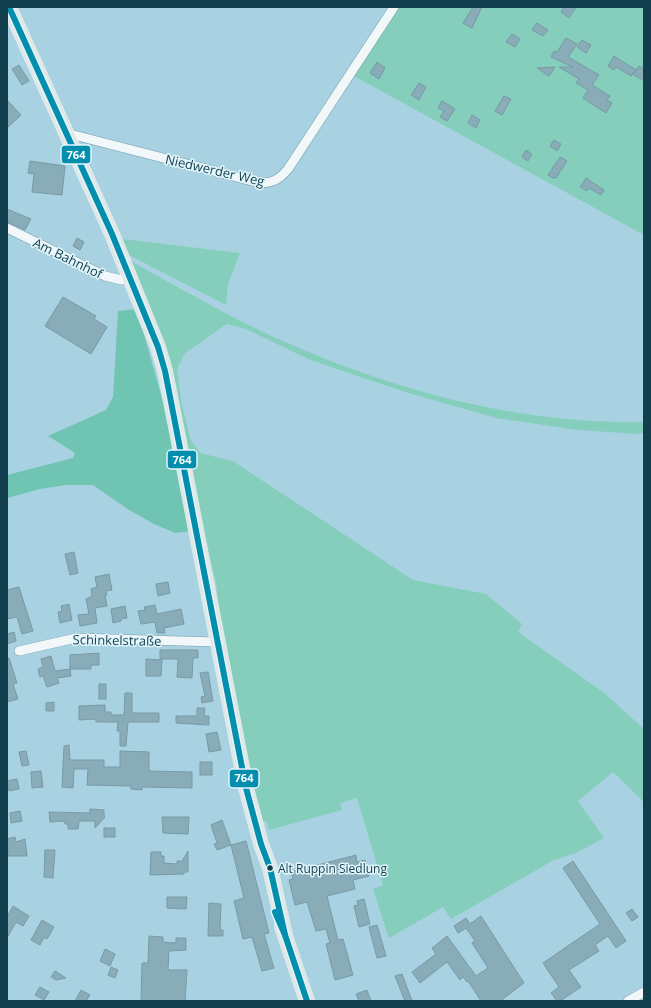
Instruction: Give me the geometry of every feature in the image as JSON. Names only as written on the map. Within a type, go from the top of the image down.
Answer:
[{"type":"main road","points":[[9,7],[130,277],[156,341],[164,371],[246,788],[261,844],[270,868],[285,935],[307,1001]]},
{"type":"street","name":"Niedwerder Weg","points":[[66,133],[256,182],[273,182],[288,169],[394,7]]},
{"type":"street","name":"Am Bahnhof","points":[[7,228],[105,276],[122,280],[130,277]]},
{"type":"street","name":"Schinkelstraße","points":[[19,651],[76,638],[217,642]]},
{"type":"street","points":[[628,1001],[644,992]]},
{"type":"green space","points":[[395,7],[644,7],[644,235],[352,75]]},
{"type":"green space","points":[[122,239],[240,253],[228,284],[226,305],[127,254]]},
{"type":"green space","points":[[129,260],[215,308],[259,330],[344,366],[385,380],[470,404],[514,412],[601,422],[644,422],[644,433],[639,434],[578,430],[496,418],[412,394],[308,359],[246,329],[227,324],[185,353],[177,369],[181,401],[191,441],[200,453],[233,461],[413,580],[486,594],[522,624],[518,632],[603,692],[644,729],[644,802],[613,772],[578,801],[604,838],[576,853],[554,860],[451,919],[443,907],[389,938],[373,889],[383,885],[357,798],[340,803],[342,810],[269,830],[266,821],[259,821],[222,642],[216,582]]},
{"type":"green space","points":[[137,309],[177,452],[191,531],[175,533],[154,524],[129,510],[93,485],[66,485],[40,489],[7,498],[7,475],[73,458],[75,453],[48,436],[106,410],[113,397],[118,311]]},
{"type":"building","points":[[473,7],[482,7],[472,28],[463,23]]},
{"type":"building","points":[[564,7],[576,7],[569,18],[561,12]]},
{"type":"building","points":[[537,23],[548,30],[543,36],[532,30]]},
{"type":"building","points":[[512,34],[520,39],[515,47],[506,42]]},
{"type":"building","points":[[566,38],[577,44],[568,57],[599,75],[592,85],[610,96],[607,100],[612,103],[606,113],[583,98],[588,90],[576,83],[579,79],[559,67],[573,67],[551,57],[554,51],[557,52]]},
{"type":"building","points":[[582,40],[591,45],[586,53],[577,47]]},
{"type":"building","points":[[614,56],[636,70],[631,76],[616,67],[614,70],[608,66]]},
{"type":"building","points":[[377,62],[385,68],[379,79],[370,73]]},
{"type":"building","points":[[19,65],[29,81],[22,85],[12,69]]},
{"type":"building","points":[[639,66],[644,69],[644,81],[633,74]]},
{"type":"building","points":[[555,67],[549,76],[537,68]]},
{"type":"building","points":[[419,83],[426,87],[419,100],[411,95]]},
{"type":"building","points":[[504,96],[511,99],[502,115],[495,111]]},
{"type":"building","points":[[7,100],[21,115],[7,128]]},
{"type":"building","points":[[442,101],[455,109],[447,121],[440,117],[444,111],[438,108]]},
{"type":"building","points":[[472,115],[480,120],[476,128],[468,123]]},
{"type":"building","points":[[554,140],[561,144],[557,151],[550,146]]},
{"type":"building","points":[[526,150],[532,154],[528,161],[522,157]]},
{"type":"building","points":[[560,157],[567,161],[556,178],[553,178],[548,175]]},
{"type":"building","points":[[30,161],[65,166],[62,195],[32,192],[34,174],[28,173]]},
{"type":"building","points":[[586,178],[604,190],[601,195],[589,188],[587,191],[580,187]]},
{"type":"building","points":[[7,209],[31,219],[25,230],[7,222]]},
{"type":"building","points":[[77,238],[84,242],[80,250],[73,246]]},
{"type":"building","points":[[63,297],[96,316],[94,319],[107,327],[91,354],[45,326]]},
{"type":"building","points":[[74,552],[78,573],[70,575],[65,554]]},
{"type":"building","points":[[109,574],[112,590],[106,591],[107,595],[105,595],[107,606],[95,608],[97,623],[80,626],[78,615],[89,614],[86,599],[92,596],[91,589],[97,587],[95,577]]},
{"type":"building","points":[[168,582],[170,593],[158,596],[156,584]]},
{"type":"building","points":[[19,587],[33,631],[22,634],[17,617],[7,619],[7,590]]},
{"type":"building","points":[[69,604],[72,620],[60,623],[58,612],[62,611],[61,606]]},
{"type":"building","points":[[155,605],[157,614],[181,609],[184,624],[164,628],[165,633],[157,633],[155,622],[141,624],[138,611],[145,610],[144,607]]},
{"type":"building","points":[[125,606],[127,618],[113,623],[111,609]]},
{"type":"building","points":[[14,632],[16,641],[7,644],[7,634]]},
{"type":"building","points":[[160,650],[198,650],[198,658],[193,658],[192,678],[177,677],[178,659],[160,659]]},
{"type":"building","points":[[99,653],[99,665],[91,665],[91,669],[70,669],[70,655]]},
{"type":"building","points":[[51,656],[55,671],[70,669],[71,676],[57,678],[59,683],[47,687],[43,676],[40,677],[38,669],[43,667],[41,659]]},
{"type":"building","points":[[7,658],[9,658],[17,683],[13,684],[18,699],[7,702]]},
{"type":"building","points":[[146,659],[162,660],[161,676],[146,676]]},
{"type":"building","points":[[208,672],[213,701],[202,703],[201,697],[205,696],[200,673]]},
{"type":"building","points":[[99,684],[106,684],[106,699],[99,699]]},
{"type":"building","points":[[125,693],[132,693],[132,713],[159,713],[159,722],[128,722],[126,746],[120,746],[120,731],[117,731],[118,722],[96,722],[96,719],[79,720],[79,706],[105,705],[105,712],[111,712],[111,715],[124,715]]},
{"type":"building","points":[[54,702],[54,711],[46,711],[46,703]]},
{"type":"building","points":[[197,708],[205,708],[204,716],[209,716],[209,725],[176,723],[176,716],[197,716]]},
{"type":"building","points":[[217,732],[221,750],[209,752],[206,734]]},
{"type":"building","points":[[69,745],[70,760],[104,760],[104,767],[120,767],[120,751],[149,752],[149,771],[192,772],[192,788],[142,787],[142,790],[131,789],[131,786],[87,785],[88,769],[74,769],[73,788],[62,787],[64,746]]},
{"type":"building","points":[[26,751],[29,765],[22,766],[19,752]]},
{"type":"building","points":[[200,762],[212,762],[212,775],[200,775]]},
{"type":"building","points":[[41,771],[43,787],[32,788],[31,772]]},
{"type":"building","points":[[17,779],[19,789],[9,791],[7,781]]},
{"type":"building","points":[[90,809],[104,810],[105,817],[95,828],[95,821],[79,821],[78,829],[68,829],[68,824],[65,824],[65,821],[50,822],[49,812],[90,813]]},
{"type":"building","points":[[20,811],[22,821],[11,823],[10,813]]},
{"type":"building","points":[[162,817],[189,817],[188,834],[163,833]]},
{"type":"building","points":[[222,820],[231,845],[217,850],[214,844],[217,843],[211,825]]},
{"type":"building","points":[[104,828],[115,828],[115,837],[104,837]]},
{"type":"building","points":[[15,837],[16,842],[25,839],[27,856],[8,856],[7,839]]},
{"type":"building","points":[[246,841],[269,933],[264,934],[274,968],[262,971],[252,937],[243,939],[234,901],[244,898],[231,845]]},
{"type":"building","points":[[45,850],[55,850],[53,878],[44,877]]},
{"type":"building","points":[[188,851],[188,872],[184,872],[184,874],[150,875],[151,852],[161,852],[161,856],[164,856],[164,863],[177,864],[177,861],[182,861]]},
{"type":"building","points":[[356,855],[357,862],[365,860],[369,876],[353,880],[355,889],[327,896],[338,940],[343,939],[353,975],[335,980],[326,944],[330,943],[326,929],[316,931],[307,902],[295,905],[289,880],[293,879],[291,872]]},
{"type":"building","points":[[573,861],[626,941],[616,948],[608,936],[595,945],[599,951],[569,970],[581,987],[560,1001],[557,1001],[551,993],[559,987],[543,963],[600,924],[563,868]]},
{"type":"building","points":[[167,897],[187,897],[186,909],[167,908]]},
{"type":"building","points":[[364,899],[370,924],[359,927],[354,906],[358,905],[357,901]]},
{"type":"building","points":[[209,903],[221,904],[220,930],[223,930],[223,936],[208,936]]},
{"type":"building","points":[[13,906],[29,916],[23,926],[16,922],[7,938],[7,917]]},
{"type":"building","points":[[632,909],[638,917],[632,921],[626,913]]},
{"type":"building","points":[[481,916],[524,983],[500,1001],[481,1001],[468,981],[467,982],[463,977],[460,980],[447,962],[420,983],[412,972],[436,954],[432,948],[447,936],[476,976],[488,968],[472,943],[475,941],[466,928],[458,933],[454,926],[466,918],[470,924]]},
{"type":"building","points":[[42,920],[54,927],[47,939],[44,937],[40,945],[31,940]]},
{"type":"building","points":[[377,925],[386,956],[377,958],[369,927]]},
{"type":"building","points":[[149,936],[163,937],[163,942],[176,943],[176,938],[186,938],[186,950],[169,951],[168,970],[187,970],[185,1001],[141,1001],[142,963],[148,963]]},
{"type":"building","points":[[105,949],[115,954],[110,966],[100,961]]},
{"type":"building","points":[[111,967],[118,970],[115,978],[108,975]]},
{"type":"building","points":[[55,971],[66,978],[56,980],[51,977]]},
{"type":"building","points":[[402,974],[412,1001],[405,1001],[395,976]]},
{"type":"building","points":[[40,987],[49,992],[44,1000],[35,995]]},
{"type":"building","points":[[81,990],[90,995],[86,1001],[75,1001]]},
{"type":"building","points":[[367,990],[371,1001],[359,1001],[356,994]]},
{"type":"transit line","name":"764","points":[[9,7],[112,234],[158,347],[165,371],[246,788],[261,844],[270,868],[285,935]]},
{"type":"transit line","name":"764","points":[[275,912],[285,935],[307,1001]]},
{"type":"place","name":"Alt Ruppin Siedlung","points":[[270,868]]}]
